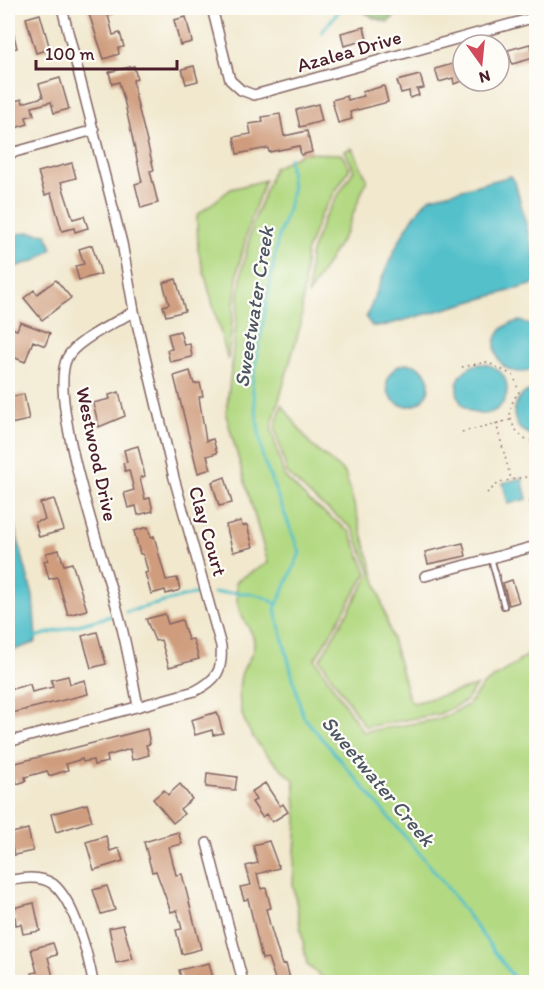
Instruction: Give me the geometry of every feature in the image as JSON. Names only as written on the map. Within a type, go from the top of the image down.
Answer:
[{"type":"street","points":[[62,8],[122,243],[134,311]]},
{"type":"street","name":"Azalea Drive","points":[[212,8],[230,80],[241,90],[254,94],[273,92],[537,17]]},
{"type":"street","points":[[8,154],[94,130]]},
{"type":"street","name":"Clay Court","points":[[134,311],[174,478],[221,646],[222,662],[219,674],[202,688],[138,706]]},
{"type":"street","name":"Westwood Drive","points":[[134,311],[76,346],[67,357],[62,390],[77,468],[120,618],[138,706]]},
{"type":"street","points":[[425,576],[537,546]]},
{"type":"street","points":[[8,742],[138,706]]},
{"type":"street","points":[[207,843],[243,982]]},
{"type":"street","points":[[8,881],[37,878],[51,883],[61,893],[78,929],[93,982]]},
{"type":"lane","points":[[491,558],[504,606]]},
{"type":"path","points":[[462,367],[487,362],[514,376],[519,393],[511,405],[511,420],[522,437],[537,442]]},
{"type":"path","points":[[462,432],[511,420]]},
{"type":"path","points":[[496,423],[511,479]]},
{"type":"path","points":[[487,493],[500,482],[537,475]]},
{"type":"path","points":[[537,499],[529,501],[537,525]]},
{"type":"green space","points":[[358,8],[404,8],[388,22],[374,18]]},
{"type":"green space","points":[[352,148],[367,179],[346,232],[308,295],[310,255],[324,218],[354,170],[345,151]]},
{"type":"green space","points":[[302,153],[341,154],[350,168],[320,216],[306,253],[301,323],[271,428],[284,476],[310,502],[350,532],[367,573],[315,659],[363,732],[440,719],[468,705],[483,685],[536,650],[536,982],[329,982],[307,965],[293,884],[297,819],[294,780],[271,759],[252,735],[241,708],[239,693],[241,676],[254,643],[238,606],[236,581],[268,563],[226,415],[242,270],[253,223],[274,168]]},
{"type":"green space","points":[[265,180],[250,221],[238,269],[228,360],[198,250],[197,215],[231,189]]},
{"type":"green space","points":[[282,405],[311,445],[345,473],[409,699],[414,703],[476,686],[466,701],[439,714],[365,727],[320,659],[371,573],[353,529],[313,498],[287,473],[275,428]]},
{"type":"water","points":[[511,176],[515,182],[536,262],[536,281],[531,285],[383,326],[372,326],[366,318],[392,255],[408,225],[429,198]]},
{"type":"water","points":[[28,232],[47,234],[52,249],[37,260],[8,269],[8,236]]},
{"type":"water","points":[[520,321],[536,327],[536,366],[523,372],[511,370],[503,365],[497,356],[495,345],[498,334],[506,326]]},
{"type":"water","points":[[408,364],[423,370],[429,385],[423,400],[408,406],[393,400],[387,385],[393,370]]},
{"type":"water","points":[[482,364],[500,371],[507,389],[500,407],[482,414],[464,407],[457,389],[464,371]]},
{"type":"water","points":[[536,389],[536,438],[520,429],[516,423],[515,410],[523,394]]},
{"type":"water","points":[[522,478],[527,499],[508,504],[503,483]]},
{"type":"water","points":[[8,503],[33,596],[36,640],[34,643],[8,652]]},
{"type":"building","points":[[87,8],[110,8],[112,14],[108,15],[113,35],[120,33],[124,47],[118,48],[119,54],[104,59]]},
{"type":"building","points":[[40,14],[50,49],[36,53],[26,18]]},
{"type":"building","points":[[186,17],[192,42],[180,45],[174,20]]},
{"type":"building","points":[[10,19],[17,48],[8,50],[8,20]]},
{"type":"building","points":[[364,27],[367,40],[344,46],[341,33]]},
{"type":"building","points":[[530,44],[534,58],[512,64],[511,49]]},
{"type":"building","points":[[451,64],[451,79],[439,82],[435,69]]},
{"type":"building","points":[[134,66],[137,79],[133,80],[135,94],[154,170],[150,171],[158,203],[141,208],[135,184],[142,182],[125,104],[119,82],[112,84],[109,72]]},
{"type":"building","points":[[194,66],[198,81],[186,84],[182,69]]},
{"type":"building","points":[[420,75],[424,88],[417,89],[419,95],[410,98],[409,91],[401,93],[397,81]]},
{"type":"building","points":[[60,78],[69,109],[54,113],[51,102],[32,107],[34,115],[26,117],[28,124],[12,129],[8,103],[22,99],[23,103],[43,97],[39,84]]},
{"type":"building","points":[[384,86],[388,102],[350,112],[352,119],[338,123],[332,100],[347,96],[348,100],[364,96],[362,92]]},
{"type":"building","points":[[318,104],[322,121],[300,127],[296,110]]},
{"type":"building","points":[[280,114],[284,136],[307,131],[312,152],[301,155],[299,146],[269,152],[268,148],[237,154],[234,137],[251,134],[249,124],[263,122],[262,117]]},
{"type":"building","points":[[72,163],[76,178],[61,182],[73,219],[84,216],[88,228],[75,232],[74,228],[62,231],[51,193],[45,195],[38,172]]},
{"type":"building","points":[[92,245],[101,274],[79,280],[75,266],[84,264],[79,249]]},
{"type":"building","points":[[176,279],[185,311],[166,316],[163,306],[169,304],[163,283]]},
{"type":"building","points":[[56,280],[71,298],[42,320],[24,298],[34,290],[37,294]]},
{"type":"building","points":[[20,322],[50,333],[45,346],[33,341],[25,362],[8,355],[8,327],[17,330]]},
{"type":"building","points":[[180,331],[184,345],[190,344],[192,357],[170,362],[167,350],[172,349],[168,334]]},
{"type":"building","points":[[190,371],[194,384],[200,383],[203,396],[199,397],[206,441],[213,439],[217,453],[207,456],[211,469],[198,473],[174,376]]},
{"type":"building","points":[[119,392],[125,416],[99,427],[93,403],[110,399],[109,395]]},
{"type":"building","points":[[24,394],[29,420],[10,424],[8,412],[12,408],[10,397]]},
{"type":"building","points":[[138,446],[145,476],[140,478],[145,499],[150,498],[153,511],[138,515],[136,506],[128,508],[124,493],[134,490],[129,470],[125,471],[123,463],[127,462],[124,450]]},
{"type":"building","points":[[225,477],[232,503],[219,506],[212,482]]},
{"type":"building","points":[[54,499],[64,530],[39,537],[35,522],[45,520],[40,503]]},
{"type":"building","points":[[241,521],[242,526],[247,525],[253,547],[233,552],[226,525]]},
{"type":"building","points":[[148,527],[151,537],[154,536],[166,580],[177,578],[180,590],[166,594],[165,590],[151,594],[145,573],[148,572],[134,531]]},
{"type":"building","points":[[463,543],[466,556],[428,564],[425,552]]},
{"type":"building","points":[[59,550],[64,565],[72,563],[87,610],[68,615],[57,577],[49,579],[44,561],[48,560],[46,553]]},
{"type":"building","points":[[512,580],[519,602],[509,605],[503,583]]},
{"type":"building","points":[[165,614],[168,624],[182,620],[188,640],[193,639],[199,659],[169,667],[161,640],[155,641],[146,619]]},
{"type":"building","points":[[97,632],[106,664],[91,668],[82,636]]},
{"type":"building","points":[[68,676],[70,684],[85,680],[88,694],[12,713],[8,690],[30,684],[32,692],[53,687],[51,680]]},
{"type":"building","points":[[217,712],[223,733],[213,735],[212,730],[195,735],[191,720]]},
{"type":"building","points":[[147,729],[150,744],[146,745],[149,755],[132,760],[130,749],[107,756],[108,762],[94,765],[93,760],[83,762],[82,759],[66,764],[68,770],[49,776],[47,771],[25,777],[26,781],[17,784],[16,779],[8,781],[8,765]]},
{"type":"building","points":[[207,773],[237,777],[235,790],[206,787]]},
{"type":"building","points":[[265,783],[280,806],[283,804],[288,812],[272,822],[266,814],[262,817],[252,802],[256,800],[251,792]]},
{"type":"building","points":[[180,784],[192,799],[180,809],[184,814],[173,823],[153,799],[164,790],[168,795]]},
{"type":"building","points":[[87,804],[92,821],[56,832],[51,814]]},
{"type":"building","points":[[28,829],[33,851],[14,855],[11,844],[8,845],[8,834]]},
{"type":"building","points":[[178,832],[182,844],[169,847],[176,875],[182,874],[201,949],[182,954],[176,930],[182,929],[177,910],[171,912],[156,871],[152,872],[144,842]]},
{"type":"building","points":[[106,836],[110,851],[119,848],[123,861],[94,870],[86,842]]},
{"type":"building","points":[[269,841],[279,868],[257,874],[261,889],[266,888],[271,908],[266,909],[270,925],[282,965],[286,964],[291,982],[276,982],[268,958],[262,959],[248,899],[244,900],[240,887],[251,885],[246,866],[258,863],[253,845]]},
{"type":"building","points":[[107,886],[115,910],[101,914],[93,890]]},
{"type":"building","points":[[34,903],[40,931],[23,934],[21,924],[16,925],[15,917],[8,918],[8,909]]},
{"type":"building","points":[[123,925],[133,959],[116,963],[109,928]]},
{"type":"building","points":[[53,943],[57,955],[48,957],[53,977],[35,982],[32,973],[37,972],[31,949]]},
{"type":"building","points":[[209,963],[214,982],[182,982],[179,970]]},
{"type":"waterway","name":"Sweetwater Creek","points":[[322,32],[341,8]]},
{"type":"waterway","name":"Sweetwater Creek","points":[[289,158],[292,190],[278,238],[252,385],[263,459],[300,553],[275,609],[303,716],[441,879],[517,982]]},
{"type":"waterway","points":[[126,612],[198,593]]},
{"type":"waterway","points":[[214,593],[256,595],[271,600],[277,605]]},
{"type":"waterway","points":[[35,637],[111,616]]}]
